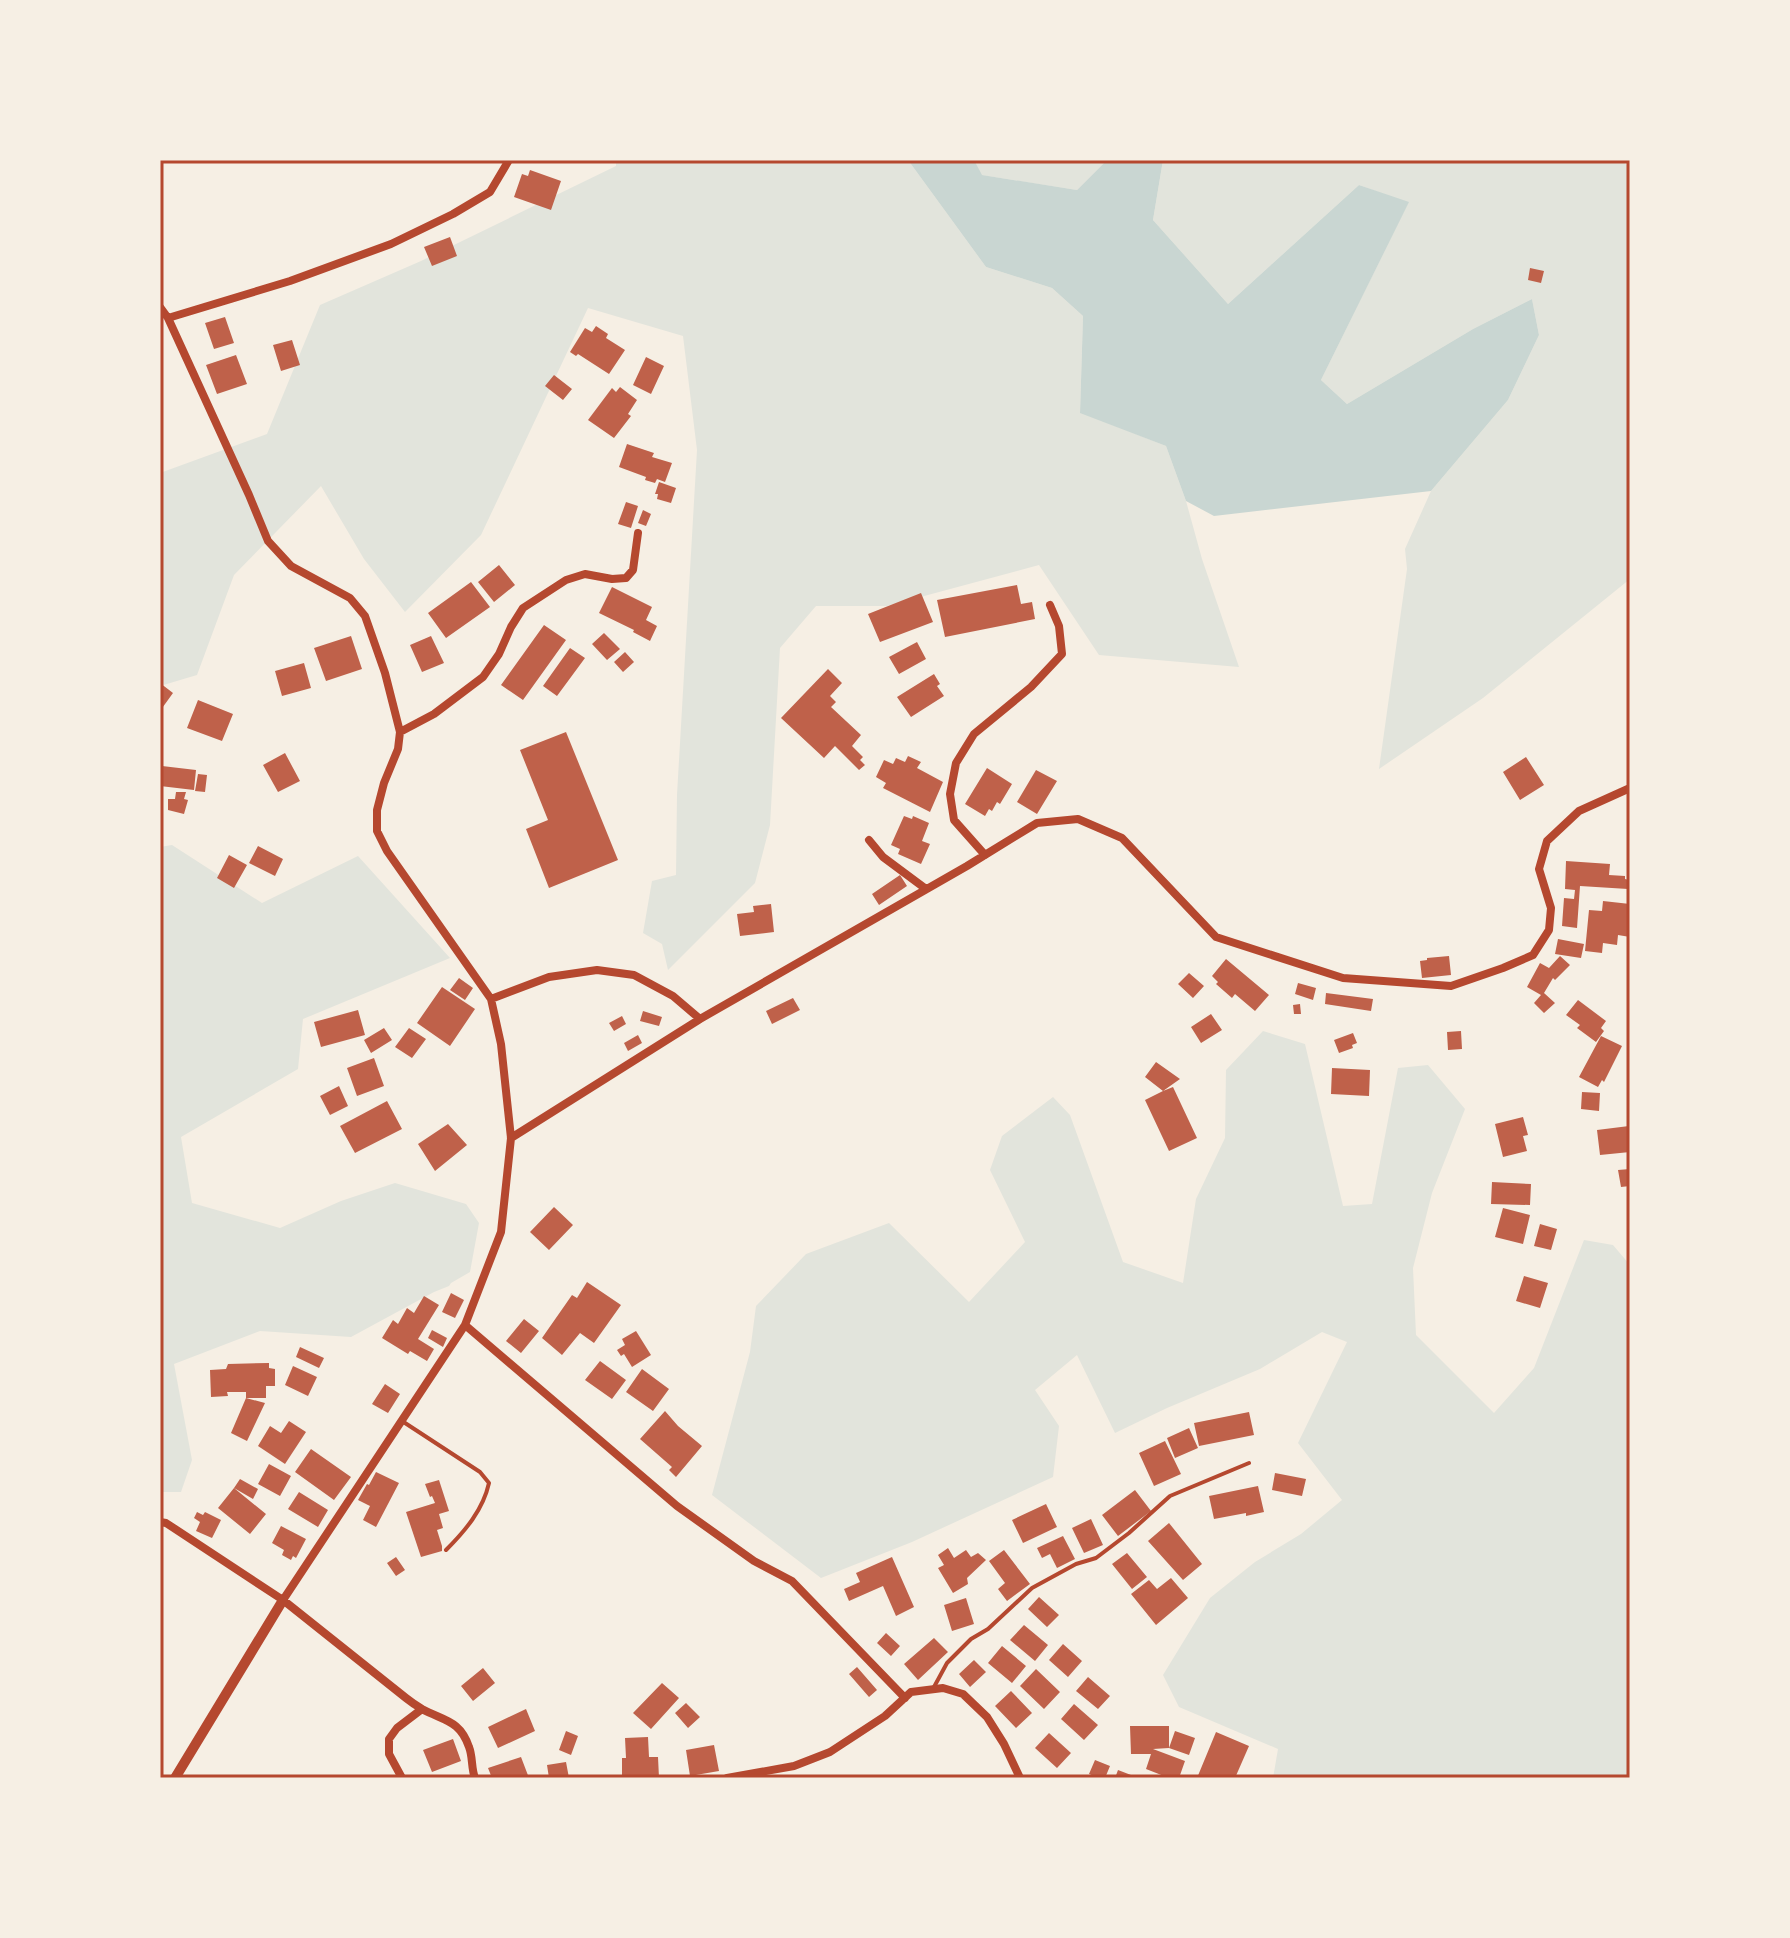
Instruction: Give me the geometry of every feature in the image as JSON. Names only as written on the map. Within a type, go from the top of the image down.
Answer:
[{"type":"street","points":[[168,318],[290,281],[391,244],[490,192],[509,160]]},
{"type":"street","points":[[160,307],[168,318],[268,541],[291,566],[350,598],[365,616],[385,673],[400,732],[398,749],[377,810],[377,831],[387,851],[491,999],[501,1044],[511,1138],[501,1232],[465,1325],[283,1600],[175,1778]]},
{"type":"street","points":[[400,732],[434,714],[483,677],[523,608],[566,580],[585,574],[626,578],[633,570],[638,533]]},
{"type":"street","points":[[985,855],[954,820],[950,794],[956,763],[974,734],[1031,687],[1062,654],[1059,626],[1050,605]]},
{"type":"street","points":[[511,1138],[700,1019],[1037,823],[1078,819],[1122,838],[1216,937],[1343,978],[1451,986],[1533,955],[1549,930],[1551,908],[1539,869],[1547,841],[1579,811],[1630,788]]},
{"type":"street","points":[[869,840],[883,857],[926,889]]},
{"type":"street","points":[[491,999],[549,977],[597,970],[634,975],[673,996],[700,1019]]},
{"type":"street","points":[[465,1325],[677,1506],[754,1561],[792,1581],[905,1698]]},
{"type":"street","points":[[160,1522],[283,1600],[422,1709],[445,1718],[462,1731],[471,1751],[475,1778]]},
{"type":"street","points":[[727,1778],[794,1766],[830,1752],[885,1716],[911,1692],[943,1688],[963,1694],[987,1717],[1020,1778]]},
{"type":"street","points":[[402,1778],[389,1754],[389,1739],[397,1728],[422,1709]]},
{"type":"lane","points":[[402,1421],[480,1472],[489,1483],[486,1497],[472,1520],[446,1550]]},
{"type":"lane","points":[[932,1689],[947,1663],[1032,1588],[1076,1564],[1096,1558],[1170,1496],[1249,1463]]},
{"type":"shaded area","points":[[616,160],[908,160],[986,267],[1052,288],[1083,316],[1080,412],[1166,446],[1239,667],[1099,655],[1039,565],[887,606],[816,606],[780,648],[770,825],[755,883],[668,970],[662,944],[643,933],[652,881],[676,875],[677,795],[697,450],[683,336],[588,308],[481,535],[405,612],[364,559],[321,486],[234,575],[197,675],[160,686],[160,473],[267,434],[320,305],[421,261],[616,166]]},
{"type":"shaded area","points":[[908,160],[974,160],[982,175],[1077,190],[1107,160],[1163,160],[1153,220],[1228,304],[1359,185],[1409,202],[1321,380],[1347,404],[1473,329],[1532,299],[1539,335],[1508,400],[1431,491],[1214,516],[1186,501],[1166,446],[1080,413],[1083,316],[1052,288],[986,267]]},
{"type":"shaded area","points":[[974,160],[1107,160],[1077,190],[981,175]]},
{"type":"shaded area","points":[[1163,160],[1620,160],[1630,167],[1630,579],[1483,698],[1379,769],[1407,569],[1405,549],[1431,491],[1508,400],[1539,335],[1532,299],[1473,329],[1347,404],[1321,380],[1408,203],[1359,185],[1228,304],[1153,220]]},
{"type":"shaded area","points":[[172,845],[262,903],[358,856],[450,958],[303,1019],[298,1069],[181,1137],[192,1203],[280,1228],[341,1201],[395,1183],[466,1204],[479,1223],[470,1272],[351,1337],[260,1331],[174,1364],[192,1460],[181,1492],[160,1492],[160,847]]},
{"type":"shaded area","points":[[1263,1031],[1305,1044],[1343,1206],[1372,1204],[1398,1068],[1428,1065],[1465,1109],[1432,1193],[1413,1268],[1416,1335],[1494,1413],[1534,1368],[1584,1240],[1613,1245],[1630,1265],[1630,1778],[1273,1778],[1278,1749],[1179,1707],[1163,1675],[1210,1598],[1255,1562],[1301,1534],[1342,1500],[1298,1443],[1347,1342],[1322,1332],[1260,1369],[1115,1433],[1077,1355],[1035,1390],[1059,1426],[1053,1477],[912,1542],[821,1578],[712,1495],[750,1352],[756,1306],[806,1254],[889,1223],[969,1302],[1025,1242],[990,1170],[1002,1136],[1053,1097],[1070,1115],[1123,1262],[1183,1283],[1196,1199],[1225,1138],[1226,1070]]},
{"type":"building","points":[[530,170],[561,181],[551,210],[514,197],[522,174],[528,176]]},
{"type":"building","points":[[450,237],[457,256],[432,266],[424,247]]},
{"type":"building","points":[[1530,268],[1544,271],[1541,283],[1528,280]]},
{"type":"building","points":[[225,317],[234,343],[214,349],[205,323]]},
{"type":"building","points":[[596,326],[608,334],[606,338],[625,350],[609,374],[570,352],[585,328],[592,332]]},
{"type":"building","points":[[292,340],[300,365],[281,371],[273,345]]},
{"type":"building","points":[[236,355],[247,384],[217,394],[206,365]]},
{"type":"building","points":[[646,357],[664,366],[651,394],[633,385]]},
{"type":"building","points":[[554,375],[572,389],[563,400],[545,386]]},
{"type":"building","points":[[620,387],[637,400],[628,414],[631,416],[614,438],[588,420],[612,388],[616,392]]},
{"type":"building","points":[[627,444],[672,463],[665,482],[645,480],[646,477],[619,467]]},
{"type":"building","points":[[659,482],[676,488],[671,503],[657,499],[658,494],[655,494]]},
{"type":"building","points":[[626,502],[638,506],[631,528],[618,524]]},
{"type":"building","points":[[643,510],[651,514],[646,526],[638,523]]},
{"type":"building","points":[[499,565],[515,585],[494,602],[478,582]]},
{"type":"building","points":[[471,582],[490,607],[446,638],[428,613]]},
{"type":"building","points":[[1017,585],[1021,604],[1032,602],[1035,619],[945,637],[937,600]]},
{"type":"building","points":[[612,587],[652,607],[646,620],[657,626],[650,641],[599,613]]},
{"type":"building","points":[[921,593],[933,622],[880,642],[868,614]]},
{"type":"building","points":[[544,625],[566,640],[523,700],[501,685]]},
{"type":"building","points":[[604,633],[620,649],[607,660],[592,644]]},
{"type":"building","points":[[351,636],[362,669],[326,681],[314,648]]},
{"type":"building","points":[[431,636],[444,663],[422,672],[410,645]]},
{"type":"building","points":[[917,642],[926,659],[899,674],[889,657]]},
{"type":"building","points":[[570,648],[585,658],[557,696],[543,686]]},
{"type":"building","points":[[625,652],[634,662],[623,672],[614,662]]},
{"type":"building","points":[[304,663],[311,688],[282,696],[275,671]]},
{"type":"building","points":[[828,669],[842,683],[830,696],[836,702],[831,707],[861,735],[852,746],[863,757],[860,760],[865,765],[859,770],[835,746],[824,758],[781,718]]},
{"type":"building","points":[[934,674],[944,696],[911,717],[897,697]]},
{"type":"building","points":[[160,683],[173,693],[160,711]]},
{"type":"building","points":[[198,700],[233,714],[222,741],[187,728]]},
{"type":"building","points":[[566,732],[618,860],[549,888],[526,829],[548,820],[520,750]]},
{"type":"building","points":[[285,753],[300,781],[278,792],[263,765]]},
{"type":"building","points":[[908,756],[921,762],[917,768],[943,782],[930,812],[883,788],[886,783],[876,777],[884,760],[893,764],[896,758],[905,762]]},
{"type":"building","points":[[1526,757],[1544,785],[1520,800],[1503,772]]},
{"type":"building","points":[[162,766],[196,770],[194,790],[160,786]]},
{"type":"building","points":[[987,768],[1012,784],[1000,804],[997,802],[985,816],[965,804]]},
{"type":"building","points":[[1036,770],[1057,781],[1037,814],[1017,802]]},
{"type":"building","points":[[198,774],[207,775],[205,792],[195,791]]},
{"type":"building","points":[[176,792],[186,792],[184,799],[188,800],[184,814],[168,810],[168,799],[175,799]]},
{"type":"building","points":[[904,816],[912,819],[913,816],[929,823],[922,841],[930,844],[921,864],[898,854],[900,849],[891,845]]},
{"type":"building","points":[[258,846],[283,859],[275,876],[249,863]]},
{"type":"building","points":[[229,855],[247,865],[234,888],[217,878]]},
{"type":"building","points":[[1566,861],[1610,864],[1609,875],[1625,876],[1629,880],[1628,889],[1580,886],[1577,928],[1562,926],[1564,898],[1574,899],[1575,890],[1565,889]]},
{"type":"building","points":[[900,875],[907,886],[879,905],[872,894]]},
{"type":"building","points":[[1603,901],[1630,904],[1630,937],[1618,935],[1617,945],[1603,943],[1602,953],[1585,951],[1589,910],[1602,911]]},
{"type":"building","points":[[771,904],[774,932],[740,936],[737,914],[754,912],[753,906]]},
{"type":"building","points":[[1558,939],[1584,944],[1581,958],[1555,954]]},
{"type":"building","points":[[1449,956],[1451,975],[1422,978],[1420,961]]},
{"type":"building","points":[[1560,956],[1570,965],[1555,980],[1553,978],[1544,993],[1555,1003],[1544,1013],[1534,1003],[1541,995],[1527,987],[1540,963],[1549,968]]},
{"type":"building","points":[[1226,959],[1269,995],[1255,1011],[1235,994],[1232,998],[1216,984],[1218,982],[1212,976]]},
{"type":"building","points":[[1189,973],[1204,986],[1193,998],[1178,984]]},
{"type":"building","points":[[459,978],[473,988],[465,1000],[450,990]]},
{"type":"building","points":[[1298,983],[1316,988],[1313,1000],[1295,994]]},
{"type":"building","points":[[442,987],[475,1009],[450,1046],[417,1023]]},
{"type":"building","points":[[1326,993],[1373,999],[1371,1011],[1325,1004]]},
{"type":"building","points":[[793,998],[800,1010],[772,1024],[766,1011]]},
{"type":"building","points":[[1578,1000],[1606,1021],[1601,1028],[1604,1031],[1596,1042],[1566,1015]]},
{"type":"building","points":[[1300,1004],[1301,1014],[1294,1014],[1293,1005]]},
{"type":"building","points":[[358,1010],[365,1035],[321,1047],[314,1022]]},
{"type":"building","points":[[643,1011],[662,1017],[659,1026],[640,1021]]},
{"type":"building","points":[[1211,1014],[1222,1030],[1201,1043],[1191,1027]]},
{"type":"building","points":[[622,1016],[626,1024],[614,1031],[609,1023]]},
{"type":"building","points":[[384,1028],[392,1040],[371,1053],[364,1040]]},
{"type":"building","points":[[409,1028],[426,1039],[412,1058],[395,1047]]},
{"type":"building","points":[[1461,1031],[1462,1049],[1448,1050],[1447,1032]]},
{"type":"building","points":[[1353,1033],[1357,1043],[1352,1045],[1353,1048],[1339,1053],[1334,1040]]},
{"type":"building","points":[[638,1035],[642,1043],[628,1051],[624,1043]]},
{"type":"building","points":[[1601,1036],[1622,1046],[1604,1082],[1602,1080],[1598,1087],[1579,1077]]},
{"type":"building","points":[[374,1058],[384,1086],[357,1096],[347,1068]]},
{"type":"building","points":[[1156,1062],[1180,1079],[1163,1091],[1145,1077]]},
{"type":"building","points":[[1332,1068],[1370,1070],[1369,1096],[1331,1094]]},
{"type":"building","points":[[339,1086],[348,1106],[330,1115],[320,1096]]},
{"type":"building","points":[[1173,1087],[1197,1138],[1169,1151],[1145,1100]]},
{"type":"building","points":[[1582,1092],[1600,1093],[1599,1111],[1581,1109]]},
{"type":"building","points":[[387,1101],[402,1129],[355,1153],[340,1126]]},
{"type":"building","points":[[1523,1117],[1528,1135],[1523,1136],[1527,1151],[1503,1157],[1495,1124]]},
{"type":"building","points":[[448,1124],[467,1145],[435,1171],[418,1144]]},
{"type":"building","points":[[1629,1126],[1630,1152],[1600,1155],[1597,1130]]},
{"type":"building","points":[[1630,1169],[1630,1186],[1621,1187],[1618,1170]]},
{"type":"building","points":[[1492,1182],[1531,1184],[1530,1205],[1491,1204]]},
{"type":"building","points":[[554,1207],[573,1225],[549,1250],[530,1232]]},
{"type":"building","points":[[1503,1208],[1530,1215],[1523,1244],[1495,1237]]},
{"type":"building","points":[[1540,1224],[1557,1229],[1551,1250],[1534,1246]]},
{"type":"building","points":[[1524,1276],[1548,1283],[1540,1308],[1516,1301]]},
{"type":"building","points":[[587,1282],[621,1305],[594,1343],[580,1333],[562,1355],[542,1338],[572,1295],[577,1298]]},
{"type":"building","points":[[451,1293],[464,1300],[455,1318],[442,1312]]},
{"type":"building","points":[[424,1296],[439,1305],[418,1339],[434,1349],[427,1361],[410,1351],[408,1354],[382,1338],[393,1320],[398,1324],[407,1308],[414,1313]]},
{"type":"building","points":[[524,1319],[539,1331],[521,1353],[506,1341]]},
{"type":"building","points":[[432,1330],[447,1338],[443,1347],[428,1338]]},
{"type":"building","points":[[636,1331],[651,1355],[632,1367],[624,1354],[621,1356],[617,1350],[625,1345],[622,1339]]},
{"type":"building","points":[[300,1347],[324,1358],[319,1368],[296,1357]]},
{"type":"building","points":[[600,1361],[626,1380],[612,1399],[585,1380]]},
{"type":"building","points":[[269,1363],[269,1368],[275,1369],[275,1386],[266,1386],[266,1398],[246,1398],[246,1392],[227,1392],[228,1396],[211,1397],[210,1370],[226,1369],[228,1364]]},
{"type":"building","points":[[293,1366],[317,1377],[308,1396],[285,1385]]},
{"type":"building","points":[[642,1369],[669,1389],[653,1411],[626,1392]]},
{"type":"building","points":[[385,1384],[400,1394],[388,1413],[372,1404]]},
{"type":"building","points":[[246,1398],[265,1403],[247,1441],[231,1433]]},
{"type":"building","points":[[665,1411],[702,1446],[676,1477],[669,1470],[672,1467],[640,1439]]},
{"type":"building","points":[[1249,1412],[1254,1435],[1199,1446],[1194,1423]]},
{"type":"building","points":[[289,1421],[306,1432],[285,1464],[258,1446],[270,1426],[281,1433]]},
{"type":"building","points":[[1189,1428],[1198,1448],[1175,1458],[1167,1438]]},
{"type":"building","points":[[1165,1441],[1181,1474],[1154,1486],[1139,1453]]},
{"type":"building","points":[[311,1449],[351,1477],[334,1500],[295,1472]]},
{"type":"building","points":[[269,1464],[291,1476],[280,1496],[258,1484]]},
{"type":"building","points":[[376,1472],[399,1483],[376,1527],[363,1520],[370,1506],[358,1500]]},
{"type":"building","points":[[1275,1473],[1306,1479],[1302,1496],[1272,1490]]},
{"type":"building","points":[[240,1479],[258,1489],[253,1499],[234,1488]]},
{"type":"building","points":[[439,1480],[449,1511],[439,1514],[443,1528],[437,1530],[442,1551],[421,1557],[406,1512],[435,1503],[425,1484]]},
{"type":"building","points":[[1258,1486],[1264,1512],[1214,1519],[1209,1496]]},
{"type":"building","points":[[234,1488],[266,1514],[250,1534],[218,1508]]},
{"type":"building","points":[[1135,1490],[1151,1511],[1118,1536],[1102,1515]]},
{"type":"building","points":[[299,1492],[328,1510],[318,1527],[288,1509]]},
{"type":"building","points":[[1046,1504],[1057,1527],[1023,1543],[1012,1520]]},
{"type":"building","points":[[197,1512],[203,1515],[205,1512],[221,1520],[212,1538],[196,1531],[200,1522],[194,1518]]},
{"type":"building","points":[[1091,1519],[1103,1545],[1084,1553],[1072,1528]]},
{"type":"building","points":[[1169,1523],[1202,1564],[1183,1580],[1148,1541]]},
{"type":"building","points":[[281,1526],[306,1539],[296,1558],[293,1556],[291,1560],[282,1555],[284,1550],[272,1543]]},
{"type":"building","points":[[1063,1536],[1075,1559],[1057,1568],[1050,1554],[1042,1558],[1037,1548]]},
{"type":"building","points":[[948,1548],[954,1558],[966,1550],[971,1557],[978,1553],[986,1560],[967,1578],[968,1584],[953,1593],[938,1568],[944,1565],[938,1555]]},
{"type":"building","points":[[1004,1550],[1030,1584],[1007,1601],[998,1589],[1005,1583],[989,1561]]},
{"type":"building","points":[[1127,1553],[1147,1577],[1132,1589],[1112,1564]]},
{"type":"building","points":[[396,1557],[405,1570],[396,1576],[387,1563]]},
{"type":"building","points":[[892,1557],[914,1607],[896,1616],[883,1586],[849,1601],[844,1589],[860,1582],[856,1573]]},
{"type":"building","points":[[1171,1578],[1188,1598],[1156,1625],[1131,1594],[1149,1580],[1157,1589]]},
{"type":"building","points":[[1039,1597],[1059,1615],[1047,1627],[1028,1609]]},
{"type":"building","points":[[966,1598],[974,1624],[952,1631],[944,1605]]},
{"type":"building","points":[[1024,1625],[1048,1645],[1035,1661],[1010,1640]]},
{"type":"building","points":[[886,1633],[900,1646],[891,1656],[877,1643]]},
{"type":"building","points":[[934,1638],[948,1652],[918,1680],[904,1664]]},
{"type":"building","points":[[1063,1644],[1082,1661],[1068,1677],[1049,1660]]},
{"type":"building","points":[[1002,1646],[1026,1666],[1012,1683],[988,1663]]},
{"type":"building","points":[[974,1660],[986,1672],[970,1687],[959,1674]]},
{"type":"building","points":[[857,1667],[877,1690],[869,1697],[849,1674]]},
{"type":"building","points":[[483,1668],[495,1683],[473,1701],[461,1686]]},
{"type":"building","points":[[1036,1669],[1060,1692],[1044,1709],[1020,1686]]},
{"type":"building","points":[[1088,1677],[1110,1696],[1098,1709],[1076,1691]]},
{"type":"building","points":[[662,1683],[679,1698],[651,1729],[633,1713]]},
{"type":"building","points":[[1011,1691],[1032,1713],[1016,1728],[995,1706]]},
{"type":"building","points":[[686,1703],[700,1717],[688,1728],[675,1713]]},
{"type":"building","points":[[1074,1704],[1098,1725],[1084,1740],[1061,1719]]},
{"type":"building","points":[[526,1709],[535,1731],[498,1748],[488,1727]]},
{"type":"building","points":[[1130,1726],[1169,1726],[1169,1748],[1153,1749],[1185,1761],[1179,1778],[1169,1778],[1146,1769],[1151,1754],[1131,1754]]},
{"type":"building","points":[[566,1731],[578,1736],[571,1755],[559,1750]]},
{"type":"building","points":[[1175,1731],[1195,1738],[1189,1755],[1169,1748]]},
{"type":"building","points":[[1216,1732],[1249,1746],[1235,1778],[1197,1778]]},
{"type":"building","points":[[1049,1733],[1071,1753],[1057,1768],[1035,1748]]},
{"type":"building","points":[[648,1737],[649,1757],[658,1757],[659,1778],[622,1778],[622,1758],[626,1758],[625,1738]]},
{"type":"building","points":[[453,1739],[461,1761],[432,1772],[423,1750]]},
{"type":"building","points":[[714,1745],[719,1771],[690,1776],[686,1750]]},
{"type":"building","points":[[521,1757],[529,1778],[492,1778],[488,1768]]},
{"type":"building","points":[[1095,1760],[1110,1766],[1105,1778],[1089,1774]]},
{"type":"building","points":[[566,1762],[569,1778],[549,1778],[547,1765]]},
{"type":"building","points":[[1118,1770],[1131,1775],[1130,1778],[1115,1778]]}]
